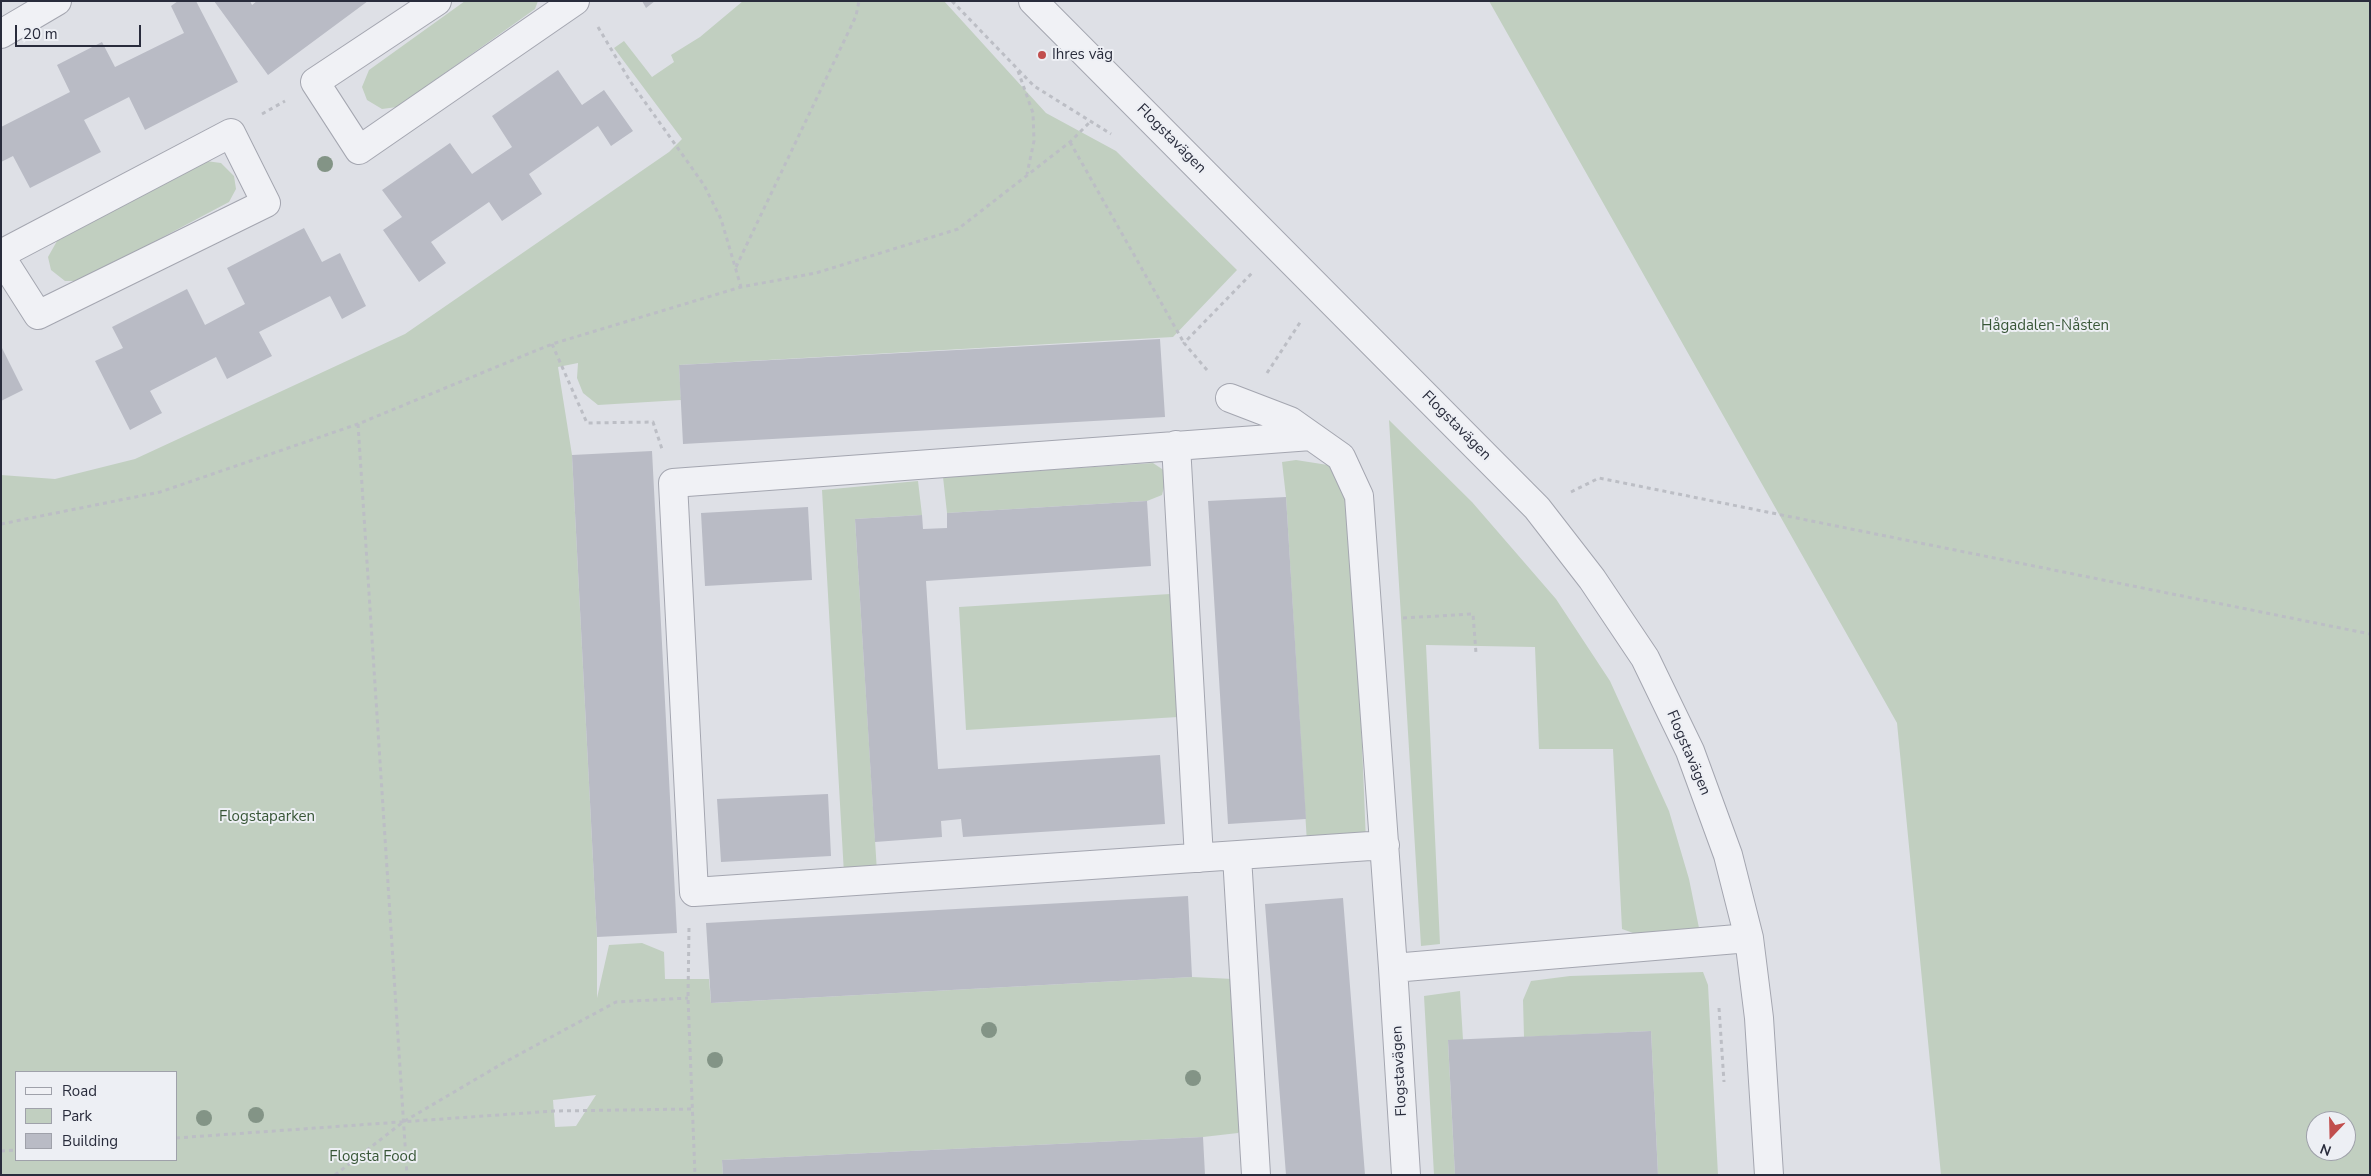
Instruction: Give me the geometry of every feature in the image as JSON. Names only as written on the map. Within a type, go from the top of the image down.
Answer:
[{"type":"street","points":[[1,34],[57,1]]},
{"type":"street","points":[[437,1],[315,82],[359,150],[575,1]]},
{"type":"street","name":"Flogstavägen","points":[[1033,1],[1537,508],[1592,578],[1646,658],[1690,752],[1728,855],[1749,938],[1759,1018],[1769,1175]]},
{"type":"street","points":[[231,133],[266,203],[38,316],[1,255],[231,133]]},
{"type":"street","name":"Flogstavägen","points":[[1230,398],[1290,421],[1341,457],[1359,496],[1385,845],[1406,1175]]},
{"type":"street","points":[[1311,436],[673,482],[694,892],[1385,845]]},
{"type":"street","points":[[1176,445],[1199,858]]},
{"type":"street","points":[[1237,856],[1256,1175]]},
{"type":"street","points":[[1393,968],[1749,938]]},
{"type":"path","points":[[736,267],[856,16],[859,1]]},
{"type":"path","points":[[952,1],[1034,86],[1114,136]]},
{"type":"path","points":[[597,26],[630,81],[704,185],[722,219],[741,287]]},
{"type":"path","points":[[1017,68],[1033,113],[1034,141],[1027,175]]},
{"type":"path","points":[[231,133],[315,82]]},
{"type":"path","points":[[1,524],[160,492],[358,424],[552,344],[741,287],[816,273],[958,229],[1070,142],[1090,122]]},
{"type":"path","points":[[1070,142],[1184,342],[1230,398],[1264,378],[1303,319],[1309,325]]},
{"type":"path","points":[[1184,342],[1254,270],[1260,276]]},
{"type":"path","points":[[552,344],[587,423],[653,422],[673,482]]},
{"type":"path","points":[[358,424],[407,1175]]},
{"type":"path","points":[[1537,508],[1599,478],[2370,634]]},
{"type":"path","points":[[1368,621],[1473,614],[1476,653]]},
{"type":"path","points":[[694,892],[687,937],[692,1109],[696,1175]]},
{"type":"path","points":[[335,1175],[403,1122],[505,1062],[616,1002],[688,998]]},
{"type":"path","points":[[1718,1006],[1724,1085]]},
{"type":"path","points":[[178,1138],[554,1111],[692,1109]]},
{"type":"path","points":[[1,1151],[15,1150]]},
{"type":"green space","points":[[465,1],[538,1],[535,9],[397,107],[382,109],[367,100],[362,87],[369,70]]},
{"type":"green space","name":"Flogstaparken","points":[[743,1],[944,1],[1046,113],[1116,151],[1237,270],[1173,337],[679,365],[681,400],[598,405],[583,393],[577,378],[578,363],[558,367],[572,455],[597,937],[597,998],[609,945],[642,943],[664,952],[665,979],[709,979],[711,1003],[1192,977],[1233,979],[1247,1123],[1238,1133],[1203,1137],[722,1160],[723,1175],[1,1175],[1,475],[55,479],[135,459],[405,334],[669,152],[682,139],[614,48],[624,41],[652,77],[674,62],[671,55],[700,37]],"holes":[[[596,1095],[576,1126],[555,1127],[553,1100]]]},
{"type":"green space","name":"Hågadalen-Nåsten","points":[[1489,1],[2370,1],[2370,1175],[1941,1175],[1897,723]]},
{"type":"green space","points":[[206,161],[221,163],[234,176],[236,189],[229,202],[80,281],[65,281],[51,270],[48,257],[57,241]]},
{"type":"green space","points":[[1389,420],[1472,502],[1556,599],[1610,681],[1669,811],[1689,879],[1699,928],[1636,934],[1622,929],[1613,749],[1539,749],[1535,647],[1426,645],[1440,944],[1421,946]]},
{"type":"green space","points":[[1296,460],[1328,465],[1340,473],[1352,501],[1366,842],[1307,843],[1286,497],[1282,462]]},
{"type":"green space","points":[[1153,463],[1165,471],[1165,483],[1162,495],[1147,501],[947,513],[943,477]]},
{"type":"green space","points":[[918,481],[922,515],[855,519],[877,872],[844,874],[822,490]]},
{"type":"green space","points":[[1170,594],[1178,717],[966,730],[959,607]]},
{"type":"green space","points":[[1703,972],[1708,985],[1718,1175],[1658,1175],[1651,1031],[1524,1037],[1523,1000],[1531,981],[1570,976]]},
{"type":"green space","points":[[1460,991],[1463,1040],[1448,1041],[1455,1175],[1434,1175],[1424,996]]},
{"type":"building","points":[[178,1],[196,1],[238,82],[145,130],[129,97],[84,120],[101,152],[30,188],[13,156],[1,162],[1,127],[70,92],[57,65],[102,42],[115,67],[184,33],[171,6]]},
{"type":"building","points":[[214,1],[250,1],[252,5],[257,1],[368,1],[268,75]]},
{"type":"building","points":[[642,1],[655,1],[646,8]]},
{"type":"building","points":[[558,70],[582,105],[604,90],[633,131],[611,146],[598,126],[529,174],[542,194],[502,221],[489,202],[431,242],[446,263],[419,282],[383,230],[402,217],[382,190],[450,143],[472,174],[512,147],[492,116]]},
{"type":"building","points":[[304,228],[322,262],[340,253],[366,306],[342,319],[330,296],[259,332],[272,356],[227,379],[216,357],[150,391],[162,413],[130,430],[95,361],[123,348],[112,327],[187,289],[205,325],[245,304],[227,268]]},
{"type":"building","points":[[1160,339],[1165,417],[683,444],[679,365]]},
{"type":"building","points":[[1,346],[23,390],[1,401]]},
{"type":"building","points":[[652,451],[677,933],[597,937],[572,455]]},
{"type":"building","points":[[1286,497],[1306,819],[1228,824],[1208,501]]},
{"type":"building","points":[[1147,501],[1151,566],[926,581],[938,769],[1160,755],[1165,824],[963,837],[961,819],[941,821],[942,837],[875,842],[855,519],[922,515],[923,529],[947,528],[947,513]]},
{"type":"building","points":[[808,507],[812,580],[705,586],[701,513]]},
{"type":"building","points":[[828,794],[831,856],[721,862],[717,799]]},
{"type":"building","points":[[1188,896],[1192,977],[711,1003],[706,923]]},
{"type":"building","points":[[1343,898],[1365,1175],[1286,1175],[1265,904]]},
{"type":"building","points":[[1651,1031],[1658,1175],[1455,1175],[1448,1040]]},
{"type":"building","points":[[1203,1137],[1205,1175],[723,1175],[722,1160]]},
{"type":"place","name":"Ihres väg","points":[[1042,55]]},
{"type":"park label","name":"Flogsta Food","points":[[373,1157]]}]
